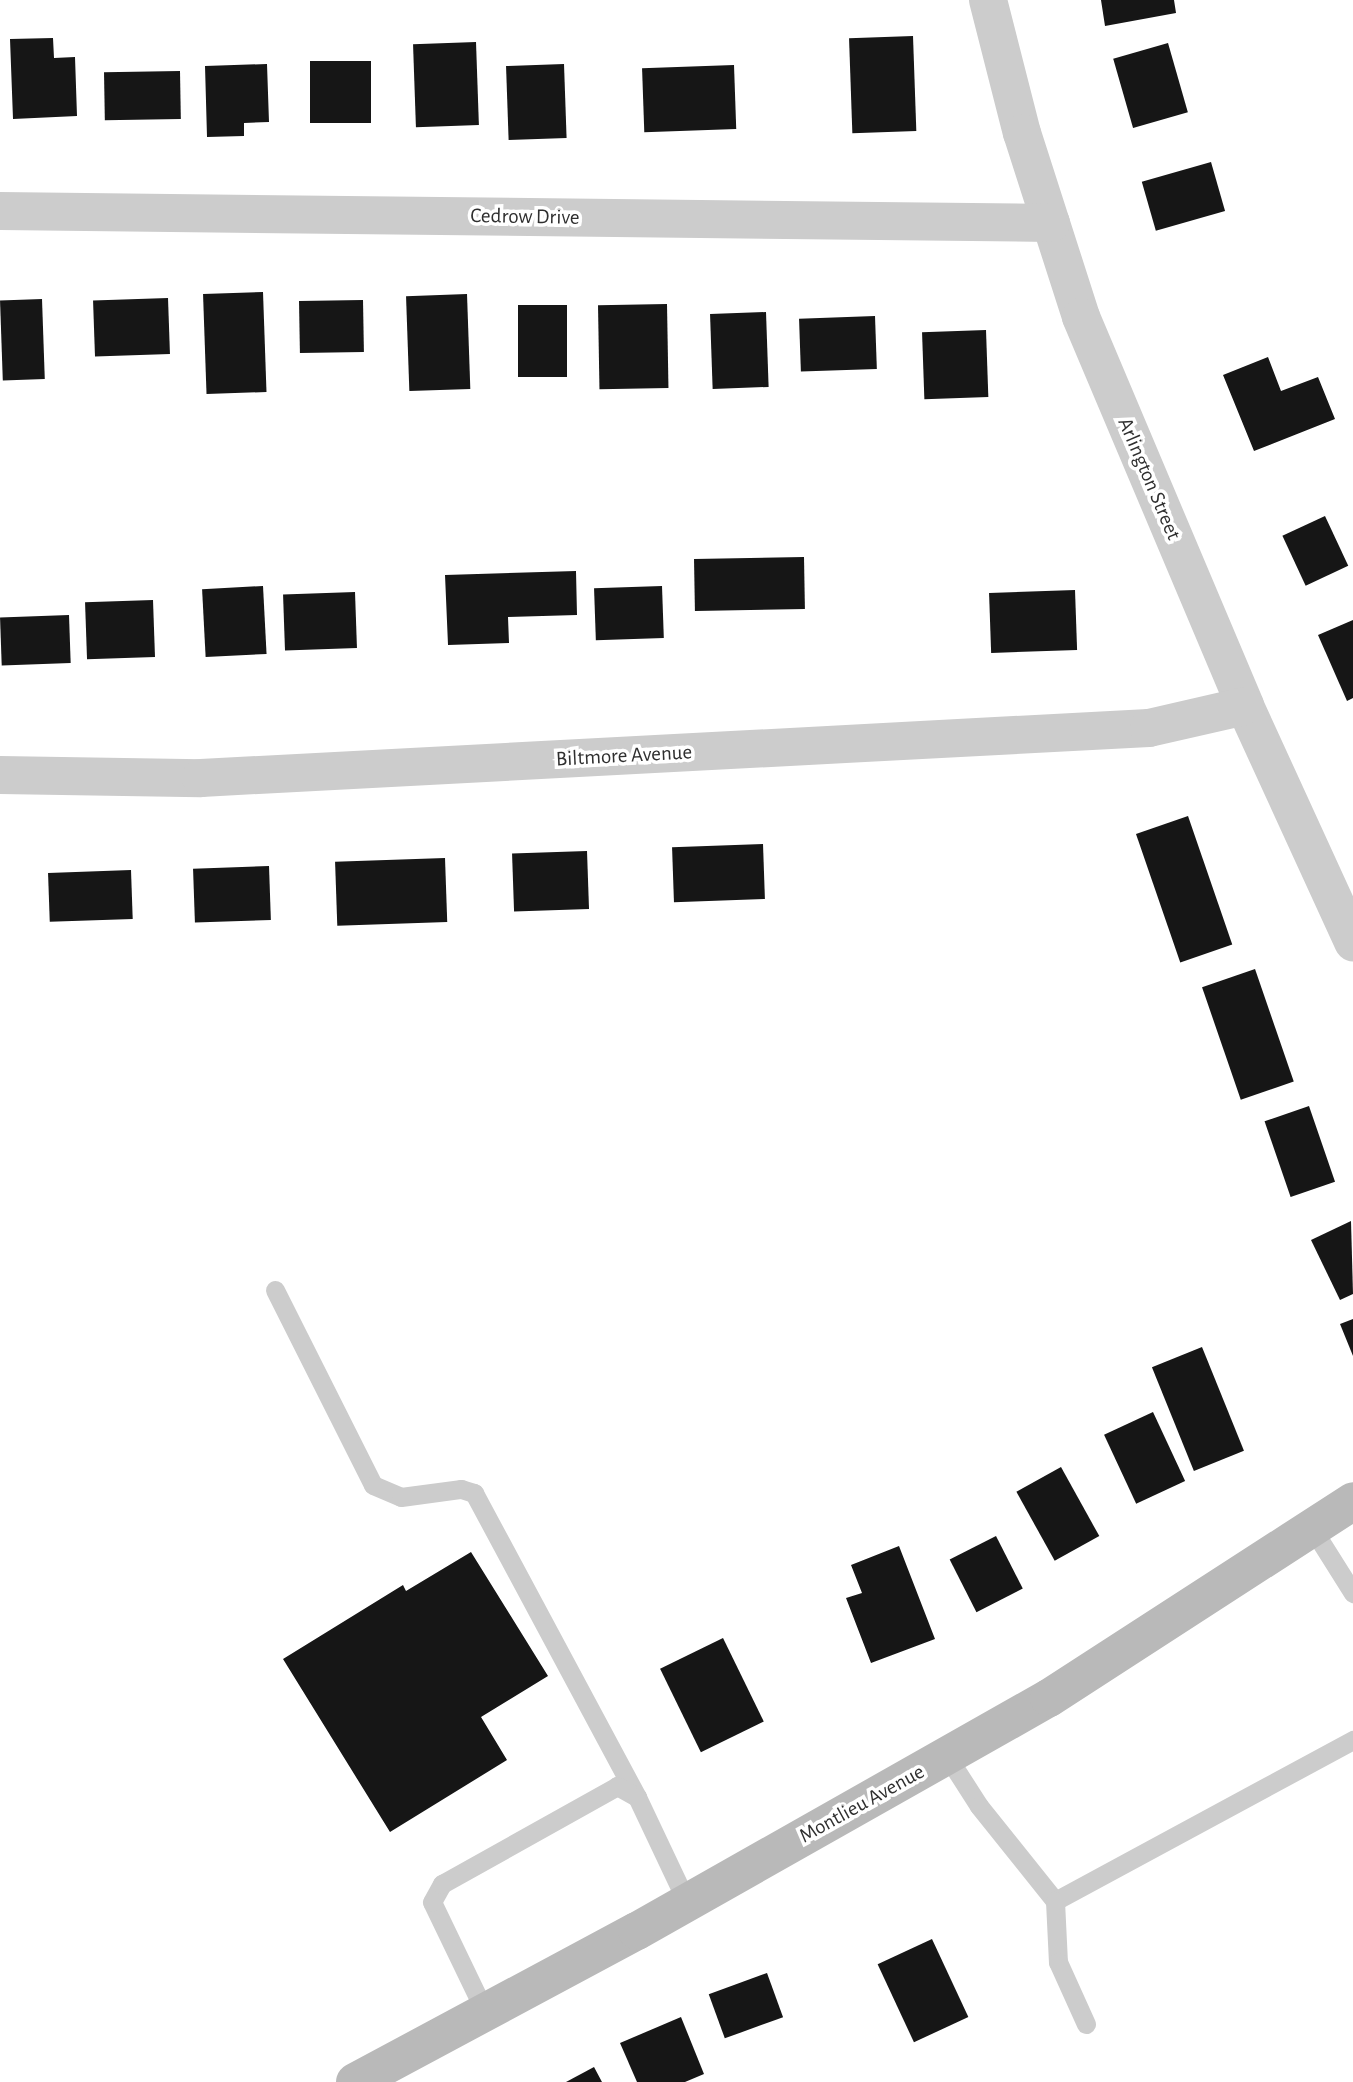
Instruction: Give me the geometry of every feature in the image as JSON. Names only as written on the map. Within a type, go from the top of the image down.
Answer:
[{"type":"street","name":"Arlington Street","points":[[988,0],[1051,223],[1081,317],[1245,706],[1353,942]]},
{"type":"street","name":"Cedrow Drive","points":[[0,211],[1051,223]]},
{"type":"street","name":"Biltmore Avenue","points":[[0,775],[201,778],[1149,729],[1245,706]]},
{"type":"street","name":"Montlieu Avenue","points":[[355,2082],[687,1903],[1049,1698],[1353,1501]]},
{"type":"lane","points":[[275,1290],[373,1485],[401,1497],[461,1489],[474,1493],[637,1797],[687,1903]]},
{"type":"lane","points":[[1312,1528],[1353,1593]]},
{"type":"lane","points":[[1055,1901],[1353,1740]]},
{"type":"lane","points":[[947,1756],[979,1806],[1055,1901],[1059,1962],[1086,2024]]},
{"type":"lane","points":[[485,2012],[432,1902],[442,1884],[617,1786],[637,1797]]},
{"type":"building","points":[[1101,0],[1174,0],[1176,13],[1105,26]]},
{"type":"building","points":[[913,36],[916,131],[852,133],[849,38]]},
{"type":"building","points":[[53,38],[54,58],[75,57],[77,116],[13,119],[10,39]]},
{"type":"building","points":[[476,42],[479,125],[416,127],[413,44]]},
{"type":"building","points":[[1168,43],[1188,112],[1133,128],[1113,59]]},
{"type":"building","points":[[310,61],[371,61],[371,123],[310,123]]},
{"type":"building","points":[[267,64],[269,122],[244,123],[244,136],[207,137],[205,66]]},
{"type":"building","points":[[564,64],[567,138],[509,140],[506,66]]},
{"type":"building","points":[[734,65],[736,129],[644,132],[642,68]]},
{"type":"building","points":[[180,71],[181,119],[105,120],[104,72]]},
{"type":"building","points":[[1211,162],[1225,211],[1156,231],[1142,182]]},
{"type":"building","points":[[263,292],[266,392],[207,394],[203,294]]},
{"type":"building","points":[[467,294],[470,389],[409,391],[406,296]]},
{"type":"building","points":[[168,298],[170,354],[95,357],[93,301]]},
{"type":"building","points":[[42,299],[45,379],[3,380],[0,300]]},
{"type":"building","points":[[363,300],[364,352],[300,353],[299,301]]},
{"type":"building","points":[[667,304],[668,388],[599,389],[598,305]]},
{"type":"building","points":[[518,305],[567,305],[567,377],[518,377]]},
{"type":"building","points":[[766,312],[769,387],[713,389],[710,314]]},
{"type":"building","points":[[875,316],[877,369],[801,372],[799,319]]},
{"type":"building","points":[[986,330],[988,397],[924,399],[922,332]]},
{"type":"building","points":[[1268,357],[1281,391],[1318,377],[1335,419],[1254,451],[1223,375]]},
{"type":"building","points":[[1325,516],[1348,566],[1306,586],[1282,536]]},
{"type":"building","points":[[804,557],[805,609],[695,611],[694,559]]},
{"type":"building","points":[[576,571],[577,615],[508,617],[509,643],[448,645],[445,575]]},
{"type":"building","points":[[263,586],[267,654],[206,657],[202,589]]},
{"type":"building","points":[[662,586],[664,638],[596,640],[594,588]]},
{"type":"building","points":[[1075,590],[1077,650],[991,653],[989,593]]},
{"type":"building","points":[[355,592],[357,648],[285,650],[283,595]]},
{"type":"building","points":[[153,600],[155,657],[87,659],[85,602]]},
{"type":"building","points":[[69,615],[71,663],[2,665],[0,617]]},
{"type":"building","points":[[1353,620],[1353,698],[1347,701],[1318,635]]},
{"type":"building","points":[[1188,816],[1232,945],[1180,962],[1136,834]]},
{"type":"building","points":[[763,844],[765,899],[674,902],[672,847]]},
{"type":"building","points":[[587,851],[589,909],[514,912],[512,854]]},
{"type":"building","points":[[445,858],[447,922],[337,926],[335,862]]},
{"type":"building","points":[[269,866],[271,920],[195,923],[193,869]]},
{"type":"building","points":[[131,870],[133,919],[50,922],[48,873]]},
{"type":"building","points":[[1255,969],[1294,1082],[1241,1100],[1202,987]]},
{"type":"building","points":[[1309,1106],[1335,1182],[1291,1197],[1265,1121]]},
{"type":"building","points":[[1351,1221],[1353,1294],[1340,1300],[1311,1240]]},
{"type":"building","points":[[1353,1319],[1353,1356],[1340,1324]]},
{"type":"building","points":[[1202,1347],[1244,1451],[1194,1471],[1152,1367]]},
{"type":"building","points":[[1153,1412],[1185,1481],[1136,1504],[1104,1435]]},
{"type":"building","points":[[1061,1467],[1099,1536],[1055,1561],[1016,1492]]},
{"type":"building","points":[[996,1536],[1023,1589],[976,1612],[950,1560]]},
{"type":"building","points":[[899,1546],[935,1639],[871,1663],[846,1598],[862,1593],[851,1565]]},
{"type":"building","points":[[471,1552],[548,1676],[481,1717],[507,1760],[390,1832],[283,1659],[403,1585],[406,1591]]},
{"type":"building","points":[[723,1638],[764,1722],[701,1752],[660,1669]]},
{"type":"building","points":[[932,1939],[968,2017],[914,2042],[878,1964]]},
{"type":"building","points":[[767,1973],[783,2017],[725,2038],[709,1994]]},
{"type":"building","points":[[681,2017],[704,2074],[685,2082],[637,2082],[620,2043]]},
{"type":"building","points":[[594,2067],[602,2082],[566,2082]]}]
